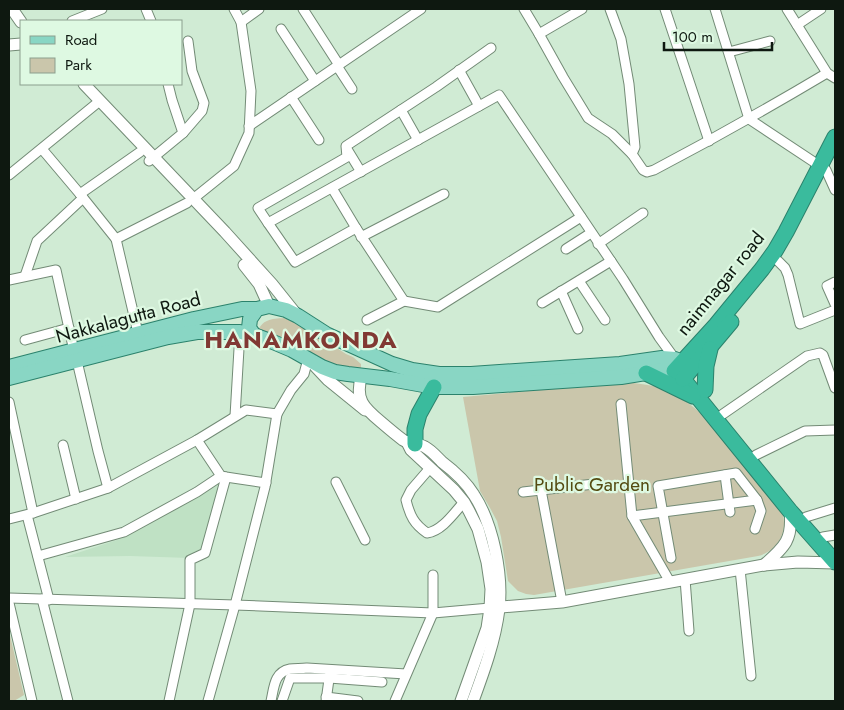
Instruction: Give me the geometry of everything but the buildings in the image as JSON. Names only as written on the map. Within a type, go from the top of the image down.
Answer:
[{"type":"highway","name":"naimnagar road","points":[[681,368],[762,270],[775,251],[823,168],[835,137]]},
{"type":"highway","points":[[835,151],[823,168],[793,235],[759,288],[710,348],[681,368],[790,511],[835,562]]},
{"type":"highway","points":[[702,395],[710,348]]},
{"type":"highway","points":[[646,373],[702,395],[723,414],[806,517],[829,536],[835,551]]},
{"type":"highway","points":[[411,443],[419,414],[434,387]]},
{"type":"main road","points":[[247,334],[251,332],[248,324],[252,314],[263,307],[286,310],[326,334],[392,364],[412,370],[439,374],[471,374],[620,364],[662,358],[681,368]]},
{"type":"main road","name":"Nakkalagutta Road","points":[[9,367],[76,356],[138,333],[220,313],[263,307]]},
{"type":"main road","points":[[9,378],[76,356],[197,332],[247,334],[274,342],[335,372],[434,387],[473,387],[621,377],[681,368]]},
{"type":"main road","points":[[357,348],[363,354],[366,361],[366,369],[362,376]]},
{"type":"street","points":[[12,9],[20,21]]},
{"type":"street","points":[[74,20],[102,9]]},
{"type":"street","points":[[116,239],[190,201],[234,166],[249,133],[251,91],[241,22],[234,9]]},
{"type":"street","points":[[241,22],[259,9]]},
{"type":"street","points":[[303,9],[352,89]]},
{"type":"street","points":[[249,126],[420,9]]},
{"type":"street","points":[[524,9],[588,118],[612,134],[632,154],[643,170],[647,172],[709,141],[827,73]]},
{"type":"street","points":[[539,34],[582,9]]},
{"type":"street","points":[[610,9],[620,40],[629,84],[635,148],[632,154]]},
{"type":"street","points":[[665,9],[709,141]]},
{"type":"street","points":[[715,9],[749,119],[823,168],[835,190]]},
{"type":"street","points":[[787,9],[827,73],[835,78]]},
{"type":"street","points":[[797,25],[821,9]]},
{"type":"street","points":[[281,29],[315,81]]},
{"type":"street","points":[[151,159],[183,133],[202,111],[204,103],[192,72],[188,41]]},
{"type":"street","points":[[728,52],[770,41]]},
{"type":"street","points":[[346,146],[492,48]]},
{"type":"street","points":[[459,70],[480,106]]},
{"type":"street","points":[[76,85],[140,152],[151,159]]},
{"type":"street","points":[[85,85],[190,201],[252,274],[259,284],[263,307]]},
{"type":"street","points":[[168,85],[183,133]]},
{"type":"street","points":[[268,224],[499,95],[681,368]]},
{"type":"street","points":[[291,97],[319,140]]},
{"type":"street","points":[[9,175],[96,104]]},
{"type":"street","points":[[401,110],[418,140]]},
{"type":"street","points":[[346,146],[360,172]]},
{"type":"street","points":[[346,146],[347,157],[258,208],[295,262],[356,228]]},
{"type":"street","points":[[42,149],[116,239],[138,333]]},
{"type":"street","points":[[25,276],[37,241],[82,196],[140,152]]},
{"type":"street","points":[[332,188],[404,301]]},
{"type":"street","points":[[361,236],[444,194]]},
{"type":"street","points":[[190,201],[224,232],[272,284],[298,316]]},
{"type":"street","points":[[598,244],[643,213]]},
{"type":"street","points":[[368,320],[404,301],[438,307],[581,217]]},
{"type":"street","points":[[566,250],[592,233]]},
{"type":"street","points":[[542,303],[611,261]]},
{"type":"street","points":[[778,261],[785,268],[788,275],[800,324],[835,310]]},
{"type":"street","points":[[9,280],[56,270],[108,488]]},
{"type":"street","points":[[579,281],[605,320]]},
{"type":"street","points":[[835,282],[828,286],[835,304]]},
{"type":"street","points":[[561,292],[578,329]]},
{"type":"street","points":[[25,340],[69,328]]},
{"type":"street","points":[[235,416],[247,334]]},
{"type":"street","points":[[723,414],[807,356],[820,352],[823,355],[835,388]]},
{"type":"street","points":[[309,360],[314,367],[356,404],[396,434],[411,443],[425,447],[454,472],[474,494],[481,507],[488,524],[497,558],[500,579],[495,608],[461,701]]},
{"type":"street","points":[[208,701],[266,483],[277,414],[291,390],[304,374],[309,360]]},
{"type":"street","points":[[362,376],[359,383],[360,399],[369,412]]},
{"type":"street","points":[[9,402],[45,600],[68,701]]},
{"type":"street","points":[[621,404],[632,516],[670,582]]},
{"type":"street","points":[[9,519],[30,514],[108,488],[197,440],[246,410],[277,414]]},
{"type":"street","points":[[756,455],[805,431],[835,430]]},
{"type":"street","points":[[197,440],[224,476]]},
{"type":"street","points":[[411,443],[411,450],[454,490],[470,511],[478,528],[487,562],[495,608],[496,631],[473,701]]},
{"type":"street","points":[[63,446],[76,498]]},
{"type":"street","points":[[430,468],[411,490],[406,500],[410,515],[420,528],[427,533],[434,532],[464,502]]},
{"type":"street","points":[[671,558],[658,486],[736,473],[757,500],[761,511],[755,529]]},
{"type":"street","points":[[725,475],[730,508]]},
{"type":"street","points":[[38,556],[124,532],[224,476],[266,483]]},
{"type":"street","points":[[169,701],[190,604],[190,560],[205,552],[224,476]]},
{"type":"street","points":[[336,482],[365,540]]},
{"type":"street","points":[[523,492],[594,484]]},
{"type":"street","points":[[541,490],[562,602]]},
{"type":"street","points":[[632,516],[662,512],[730,508],[757,500]]},
{"type":"street","points":[[806,517],[835,508]]},
{"type":"street","points":[[764,565],[780,552],[789,535],[790,511]]},
{"type":"street","points":[[9,598],[433,613],[562,602],[764,565],[798,562],[835,562]]},
{"type":"street","points":[[740,569],[751,676]]},
{"type":"street","points":[[394,701],[433,613],[433,574]]},
{"type":"street","points":[[685,579],[689,630]]},
{"type":"street","points":[[9,604],[33,701]]},
{"type":"street","points":[[271,701],[276,678],[290,669],[382,682]]},
{"type":"street","points":[[282,701],[290,678],[329,674],[406,674]]},
{"type":"street","points":[[329,674],[326,699],[358,701]]},
{"type":"shaded area","points":[[219,480],[216,503],[205,549],[190,558],[130,556],[65,557],[123,538],[170,512]]},
{"type":"green space","points":[[284,318],[309,330],[353,357],[361,364],[361,371],[346,372],[257,333],[264,322],[271,319]]},
{"type":"green space","name":"Public Garden","points":[[625,382],[650,385],[666,390],[684,400],[699,412],[781,510],[784,524],[780,538],[771,549],[758,556],[534,595],[518,591],[508,581],[497,521],[480,491],[463,397]]},
{"type":"green space","points":[[9,631],[24,695],[14,701],[9,701]]},
{"type":"district","name":"HANAMKONDA","points":[[301,340]]}]
